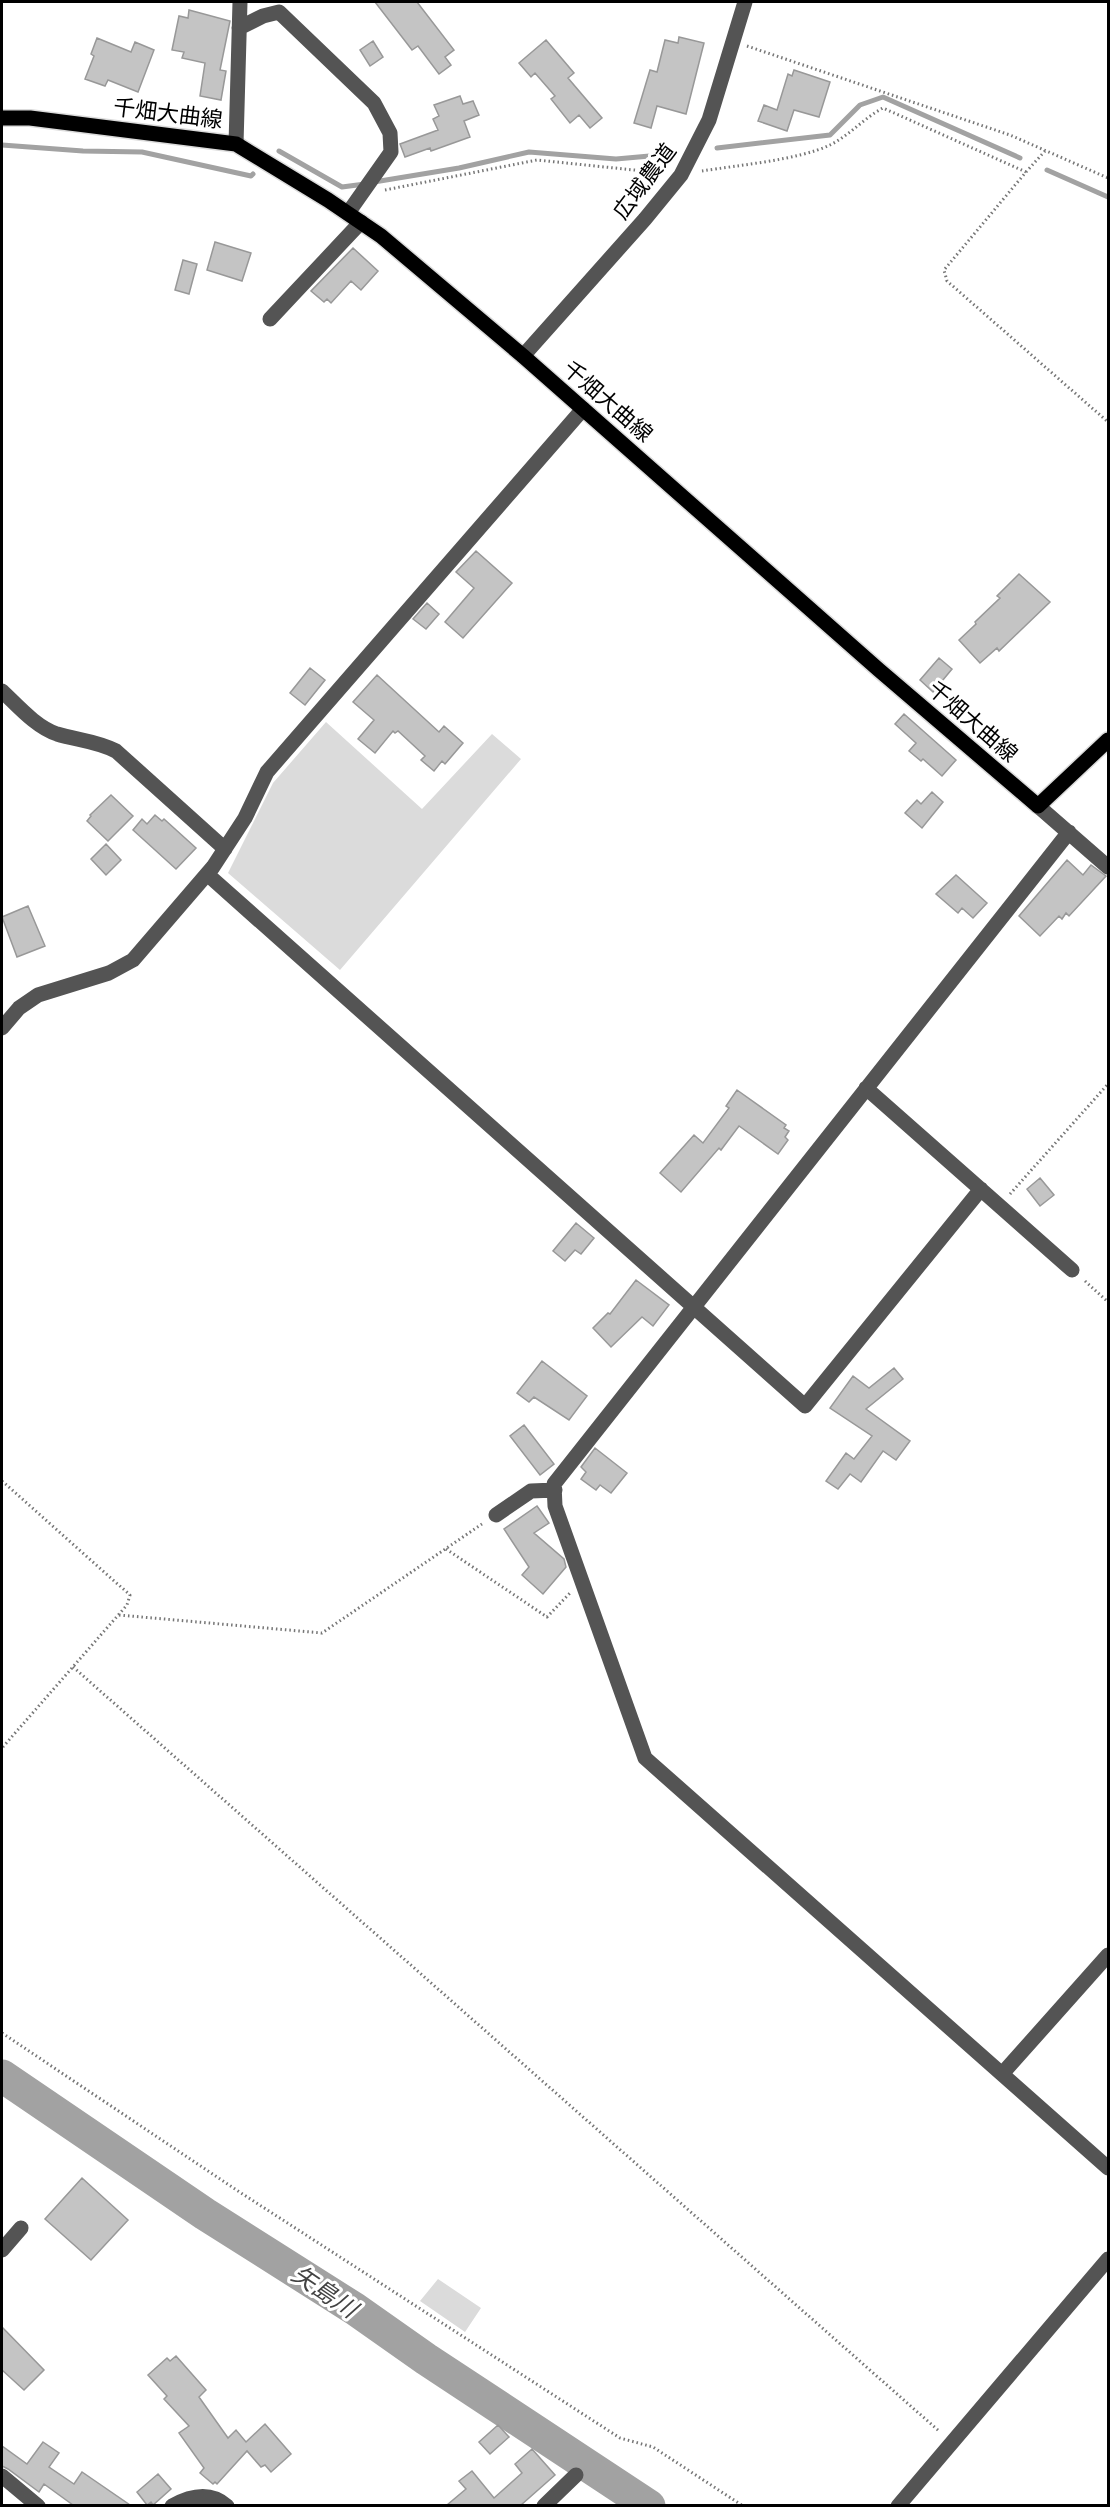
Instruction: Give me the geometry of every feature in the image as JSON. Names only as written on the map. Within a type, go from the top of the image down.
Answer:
[{"type":"main road","name":"千畑大曲線","points":[[2,118],[30,118],[236,144],[354,218],[381,236],[523,356],[1038,806]]},
{"type":"main road","points":[[1038,806],[1108,740]]},
{"type":"street","points":[[236,144],[240,2]]},
{"type":"street","name":"広域農道","points":[[523,356],[645,219],[681,175],[709,120],[745,2]]},
{"type":"street","points":[[239,28],[263,16],[279,12],[374,103],[390,133],[391,152],[370,194],[354,218],[270,319]]},
{"type":"street","points":[[2,1028],[19,1008],[38,995],[109,974],[133,960],[207,874],[225,849],[245,818],[267,772],[583,409]]},
{"type":"street","points":[[2,692],[39,724],[56,733],[102,744],[116,751],[225,849]]},
{"type":"street","points":[[1038,806],[1108,867]]},
{"type":"street","points":[[1069,832],[554,1484],[555,1506],[645,1758],[1108,2168]]},
{"type":"street","points":[[207,874],[805,1406],[981,1189]]},
{"type":"street","points":[[866,1088],[1072,1270]]},
{"type":"street","points":[[496,1515],[531,1491],[555,1490]]},
{"type":"street","points":[[1002,2074],[1108,1954]]},
{"type":"street","points":[[2,2250],[21,2228]]},
{"type":"street","points":[[898,2505],[1108,2259]]},
{"type":"street","points":[[544,2505],[576,2475]]},
{"type":"street","points":[[2,2476],[38,2505]]},
{"type":"street","points":[[172,2505],[194,2496],[219,2499],[227,2505]]},
{"type":"path","points":[[733,42],[1010,135],[1108,178]]},
{"type":"path","points":[[370,194],[537,160],[681,175],[808,152],[830,144],[849,133],[868,115],[883,108],[1026,172]]},
{"type":"path","points":[[1046,151],[944,270],[947,281],[1108,422]]},
{"type":"path","points":[[1000,1206],[1108,1083]]},
{"type":"path","points":[[1072,1270],[1108,1302]]},
{"type":"path","points":[[2,1481],[126,1589],[130,1595],[128,1605],[2,1748]]},
{"type":"path","points":[[119,1615],[322,1632],[496,1515]]},
{"type":"path","points":[[446,1549],[547,1617],[570,1592],[583,1583]]},
{"type":"path","points":[[73,1667],[952,2442]]},
{"type":"path","points":[[2,2033],[248,2198],[620,2438],[653,2447],[743,2505]]},
{"type":"shaded area","points":[[326,722],[422,809],[492,734],[521,759],[340,970],[228,873],[273,783]]},
{"type":"shaded area","points":[[438,2279],[481,2308],[465,2332],[420,2301]]},
{"type":"building","points":[[375,2],[417,2],[454,50],[445,57],[451,65],[439,74],[418,46],[412,50]]},
{"type":"building","points":[[189,10],[230,21],[220,70],[226,71],[221,100],[200,96],[205,63],[182,58],[184,52],[172,50],[179,16],[188,18]]},
{"type":"building","points":[[679,37],[704,43],[686,114],[657,106],[651,128],[634,123],[650,70],[657,72],[665,40],[678,43]]},
{"type":"building","points":[[97,38],[131,52],[135,42],[154,50],[138,92],[108,80],[105,86],[85,79],[94,56],[91,54]]},
{"type":"building","points":[[546,40],[574,73],[568,78],[602,118],[590,128],[579,115],[570,123],[551,99],[555,96],[535,73],[531,77],[519,63]]},
{"type":"building","points":[[373,41],[383,57],[370,66],[360,50]]},
{"type":"building","points":[[794,70],[830,82],[819,117],[794,110],[787,131],[758,121],[764,105],[777,110],[788,74],[792,76]]},
{"type":"building","points":[[460,96],[463,104],[473,101],[479,115],[464,121],[470,137],[431,151],[430,148],[405,157],[400,144],[438,130],[433,119],[439,116],[434,105]]},
{"type":"building","points":[[215,242],[251,253],[242,281],[207,270]]},
{"type":"building","points":[[353,248],[378,271],[361,290],[351,281],[331,303],[327,299],[324,302],[311,291]]},
{"type":"building","points":[[183,260],[197,264],[189,294],[175,290]]},
{"type":"building","points":[[476,551],[512,583],[463,638],[445,622],[474,588],[456,572]]},
{"type":"building","points":[[1019,574],[1050,602],[999,651],[997,648],[980,663],[959,640],[1000,598],[997,596]]},
{"type":"building","points":[[427,603],[439,614],[426,629],[413,619]]},
{"type":"building","points":[[939,658],[952,669],[933,692],[920,680]]},
{"type":"building","points":[[310,668],[325,680],[305,705],[290,693]]},
{"type":"building","points":[[377,675],[439,732],[444,726],[463,743],[445,764],[442,761],[434,771],[421,760],[425,756],[398,731],[395,733],[393,731],[375,753],[358,739],[374,720],[353,702]]},
{"type":"building","points":[[904,714],[956,760],[942,776],[923,759],[921,761],[909,751],[916,743],[895,724]]},
{"type":"building","points":[[932,792],[943,802],[922,828],[905,813],[917,800],[921,804]]},
{"type":"building","points":[[111,795],[133,816],[108,841],[87,821],[90,815]]},
{"type":"building","points":[[155,815],[162,821],[164,819],[196,848],[176,869],[133,830],[142,819],[147,824]]},
{"type":"building","points":[[106,844],[121,860],[106,875],[91,859]]},
{"type":"building","points":[[1067,860],[1083,875],[1091,865],[1106,876],[1069,916],[1066,913],[1062,919],[1059,916],[1040,936],[1019,916]]},
{"type":"building","points":[[956,875],[987,903],[973,918],[962,908],[958,913],[936,894]]},
{"type":"building","points":[[28,906],[45,946],[17,957],[2,917]]},
{"type":"building","points":[[737,1090],[786,1125],[784,1128],[789,1131],[785,1137],[788,1140],[778,1154],[739,1126],[721,1150],[719,1148],[681,1192],[660,1173],[694,1135],[703,1143],[729,1108],[726,1106]]},
{"type":"building","points":[[1040,1178],[1054,1195],[1040,1206],[1027,1189]]},
{"type":"building","points":[[576,1223],[594,1238],[581,1254],[575,1250],[565,1261],[553,1251]]},
{"type":"building","points":[[636,1280],[669,1305],[653,1326],[642,1317],[611,1347],[593,1328],[608,1313],[610,1314]]},
{"type":"building","points":[[542,1361],[587,1396],[569,1420],[534,1397],[529,1402],[517,1393]]},
{"type":"building","points":[[894,1368],[903,1379],[866,1409],[910,1441],[896,1460],[883,1451],[861,1482],[850,1474],[838,1489],[826,1481],[846,1453],[854,1459],[872,1436],[830,1408],[853,1376],[869,1388]]},
{"type":"building","points":[[524,1425],[554,1464],[540,1475],[510,1436]]},
{"type":"building","points":[[595,1448],[627,1473],[611,1493],[600,1485],[596,1490],[581,1479],[586,1472],[581,1467]]},
{"type":"building","points":[[537,1506],[549,1523],[534,1533],[564,1559],[566,1567],[543,1594],[522,1575],[529,1567],[504,1529]]},
{"type":"building","points":[[82,2178],[128,2220],[91,2260],[45,2219]]},
{"type":"building","points":[[2,2327],[44,2370],[24,2390],[2,2370]]},
{"type":"building","points":[[176,2356],[206,2390],[199,2397],[228,2438],[236,2430],[246,2442],[265,2424],[291,2454],[271,2472],[265,2465],[261,2467],[247,2451],[217,2484],[215,2482],[213,2484],[200,2473],[204,2468],[179,2433],[189,2426],[164,2399],[167,2396],[148,2375],[167,2358],[170,2361]]},
{"type":"building","points":[[498,2425],[509,2437],[490,2454],[479,2442]]},
{"type":"building","points":[[43,2442],[59,2453],[49,2467],[74,2484],[82,2472],[130,2505],[73,2505],[44,2484],[39,2492],[2,2466],[2,2446],[27,2464]]},
{"type":"building","points":[[532,2449],[555,2475],[521,2505],[447,2505],[466,2489],[459,2481],[472,2471],[494,2498],[522,2473],[515,2464]]},
{"type":"building","points":[[158,2474],[171,2489],[153,2505],[151,2502],[147,2505],[137,2492]]},
{"type":"waterway","points":[[717,148],[830,135],[860,105],[883,97],[1020,158]]},
{"type":"waterway","points":[[2,145],[83,151],[142,152],[251,176],[253,174]]},
{"type":"waterway","points":[[279,151],[342,187],[365,184]]},
{"type":"waterway","points":[[374,182],[459,168],[529,152],[616,159],[672,154]]},
{"type":"waterway","points":[[1047,170],[1108,197]]},
{"type":"waterway","name":"矢島川","points":[[2,2076],[205,2214],[355,2309],[426,2359],[649,2506]]}]
